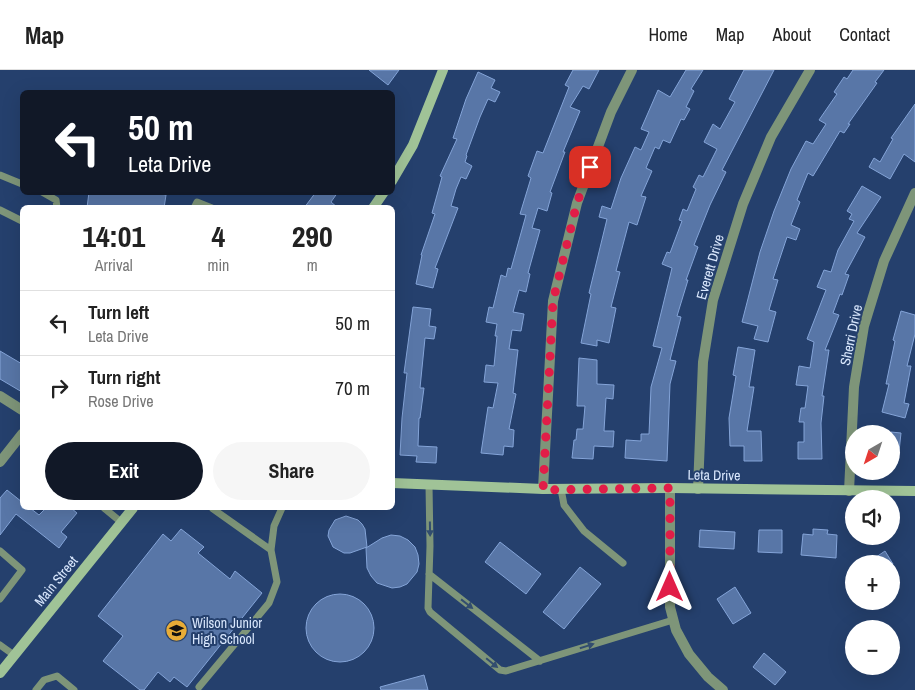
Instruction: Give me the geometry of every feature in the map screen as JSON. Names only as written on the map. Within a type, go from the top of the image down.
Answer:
[{"type":"street","points":[[395,176],[413,145],[443,70]]},
{"type":"street","points":[[543,490],[553,301],[577,203],[610,112],[632,70]]},
{"type":"street","name":"Everett Drive","points":[[698,488],[703,362],[713,300],[746,196],[772,137],[810,70]]},
{"type":"street","name":"Sherri Drive","points":[[848,490],[854,387],[864,326],[884,262],[915,194]]},
{"type":"street","points":[[0,396],[20,409]]},
{"type":"street","points":[[0,462],[20,437]]},
{"type":"street","name":"Leta Drive","points":[[395,483],[543,490],[698,488],[845,491]]},
{"type":"street","points":[[670,488],[670,607],[673,620],[676,630],[689,654],[708,677],[723,690]]},
{"type":"street","name":"Leta Drive","points":[[900,492],[915,492]]},
{"type":"street","name":"Main Street","points":[[1,670],[131,510]]},
{"type":"lane","points":[[0,175],[20,183]]},
{"type":"lane","points":[[47,195],[56,200],[57,205]]},
{"type":"lane","points":[[0,210],[20,220]]},
{"type":"lane","points":[[429,485],[428,608],[430,612],[500,670],[506,671],[673,620]]},
{"type":"lane","points":[[561,489],[564,505],[584,531],[623,563]]},
{"type":"lane","points":[[106,510],[121,522]]},
{"type":"lane","points":[[216,510],[271,550]]},
{"type":"lane","points":[[198,687],[269,603],[277,582],[271,550],[274,526],[281,510]]},
{"type":"lane","points":[[0,551],[22,570],[0,600]]},
{"type":"lane","points":[[429,574],[540,661]]},
{"type":"lane","points":[[0,645],[14,655]]},
{"type":"lane","points":[[36,690],[44,680],[57,676],[74,690]]},
{"type":"building","points":[[369,70],[399,70],[388,85]]},
{"type":"building","points":[[573,70],[599,70],[589,89],[583,86],[570,107],[580,111],[563,152],[565,152],[550,192],[552,193],[547,211],[538,208],[532,228],[540,230],[528,273],[530,274],[526,292],[519,290],[513,312],[524,314],[521,331],[512,330],[509,349],[518,350],[513,393],[516,394],[509,429],[514,430],[513,447],[504,446],[503,455],[481,453],[488,407],[493,408],[498,383],[484,382],[486,365],[494,366],[497,336],[495,336],[497,324],[486,322],[489,307],[493,308],[501,275],[506,277],[508,268],[511,269],[526,215],[520,214],[531,178],[528,176],[537,151],[543,153],[569,87],[565,85]]},
{"type":"building","points":[[686,70],[703,70],[691,89],[694,91],[686,107],[690,109],[684,120],[681,119],[670,143],[663,140],[659,149],[655,147],[646,168],[652,171],[641,196],[646,197],[637,225],[629,222],[616,271],[620,272],[611,307],[616,308],[609,343],[597,340],[597,346],[581,343],[591,294],[589,293],[607,219],[599,217],[602,206],[611,209],[621,178],[635,147],[641,150],[649,132],[641,129],[658,90],[670,97]]},
{"type":"building","points":[[744,70],[774,70],[722,170],[726,172],[694,245],[698,247],[686,280],[688,280],[677,316],[681,317],[670,360],[676,361],[670,384],[667,461],[625,458],[626,440],[641,441],[641,434],[649,434],[651,387],[662,348],[653,346],[672,268],[662,264],[667,252],[670,253],[682,221],[679,220],[683,209],[687,211],[696,189],[693,187],[699,175],[703,177],[717,149],[704,142],[713,124],[720,129],[735,102],[729,99]]},
{"type":"building","points":[[853,70],[884,70],[844,133],[840,131],[813,176],[808,173],[797,200],[800,202],[791,225],[800,229],[796,240],[787,237],[773,279],[778,280],[769,310],[776,312],[768,342],[754,339],[758,326],[742,322],[760,252],[774,211],[791,169],[806,141],[813,144],[826,124],[819,120],[837,94],[834,92],[844,77],[847,79]]},
{"type":"building","points":[[478,72],[495,80],[491,88],[500,92],[495,102],[488,99],[466,155],[465,162],[472,166],[466,179],[461,177],[456,189],[451,206],[458,208],[435,268],[438,269],[433,288],[416,284],[421,255],[435,214],[432,213],[442,177],[440,176],[457,139],[453,138],[466,99]]},
{"type":"building","points":[[915,104],[915,162],[904,154],[890,179],[869,167],[874,158],[880,162],[893,139],[891,138]]},
{"type":"building","points":[[862,186],[881,197],[857,233],[865,237],[845,274],[849,275],[833,313],[839,315],[825,350],[829,350],[822,396],[824,396],[821,423],[822,459],[798,459],[798,442],[804,442],[804,422],[799,422],[801,408],[805,408],[808,386],[796,385],[799,366],[810,368],[814,342],[807,339],[826,290],[817,287],[824,270],[831,272],[838,250],[854,221],[849,219],[852,214],[847,211]]},
{"type":"building","points":[[89,195],[166,195],[164,205],[87,205]]},
{"type":"building","points":[[314,195],[336,195],[331,202],[334,205],[306,205]]},
{"type":"building","points":[[413,307],[431,309],[429,326],[436,327],[434,339],[425,338],[420,388],[424,388],[419,418],[418,446],[437,447],[436,463],[416,462],[417,456],[400,455],[407,373],[404,373]]},
{"type":"building","points":[[901,311],[915,315],[915,334],[907,366],[911,366],[904,403],[909,404],[905,418],[882,412],[889,384],[886,384],[895,341],[893,340]]},
{"type":"building","points":[[738,347],[755,350],[749,387],[754,387],[747,431],[761,431],[762,461],[744,461],[744,446],[730,446],[729,418],[736,376],[733,375]]},
{"type":"building","points":[[0,351],[20,363],[20,391],[0,379]]},
{"type":"building","points":[[579,358],[597,360],[597,384],[614,385],[613,399],[606,398],[604,431],[614,431],[613,447],[594,446],[593,459],[572,458],[577,429],[583,429],[585,406],[577,406]]},
{"type":"building","points":[[7,490],[20,500],[20,510],[33,510],[39,515],[44,510],[73,510],[77,513],[61,532],[67,537],[59,548],[16,514],[0,535],[0,498]]},
{"type":"building","points":[[346,516],[358,520],[362,524],[365,529],[367,547],[350,553],[344,553],[333,547],[328,536],[329,530],[335,520]]},
{"type":"building","points":[[181,529],[204,547],[198,553],[230,579],[235,571],[262,593],[187,687],[174,677],[170,682],[158,672],[144,690],[140,690],[103,661],[123,636],[98,616],[163,534],[171,541]]},
{"type":"building","points":[[813,529],[828,530],[827,534],[837,535],[836,558],[801,555],[803,534],[813,535]]},
{"type":"building","points":[[700,530],[735,532],[734,549],[699,547]]},
{"type":"building","points":[[759,530],[782,530],[782,553],[758,552]]},
{"type":"building","points":[[391,535],[400,536],[408,540],[415,547],[419,564],[417,572],[407,584],[392,588],[377,583],[371,576],[367,568],[366,548]]},
{"type":"building","points":[[500,542],[541,574],[526,594],[485,562]]},
{"type":"building","points":[[885,551],[887,555],[879,555]]},
{"type":"building","points":[[580,567],[601,584],[564,629],[543,612]]},
{"type":"building","points":[[735,587],[751,613],[733,624],[717,599]]},
{"type":"building","points":[[340,594],[353,597],[364,604],[371,615],[374,628],[371,641],[364,652],[353,659],[340,662],[327,659],[316,652],[309,641],[306,628],[309,615],[316,604],[327,597]]},
{"type":"building","points":[[764,653],[786,672],[775,685],[753,667]]},
{"type":"building","points":[[424,675],[428,690],[381,690],[380,687]]},
{"type":"place","name":"Wilson Junior High School","points":[[176,631]]},
{"type":"route","points":[[590,167],[577,203],[553,301],[543,490],[670,488],[670,587]]}]
